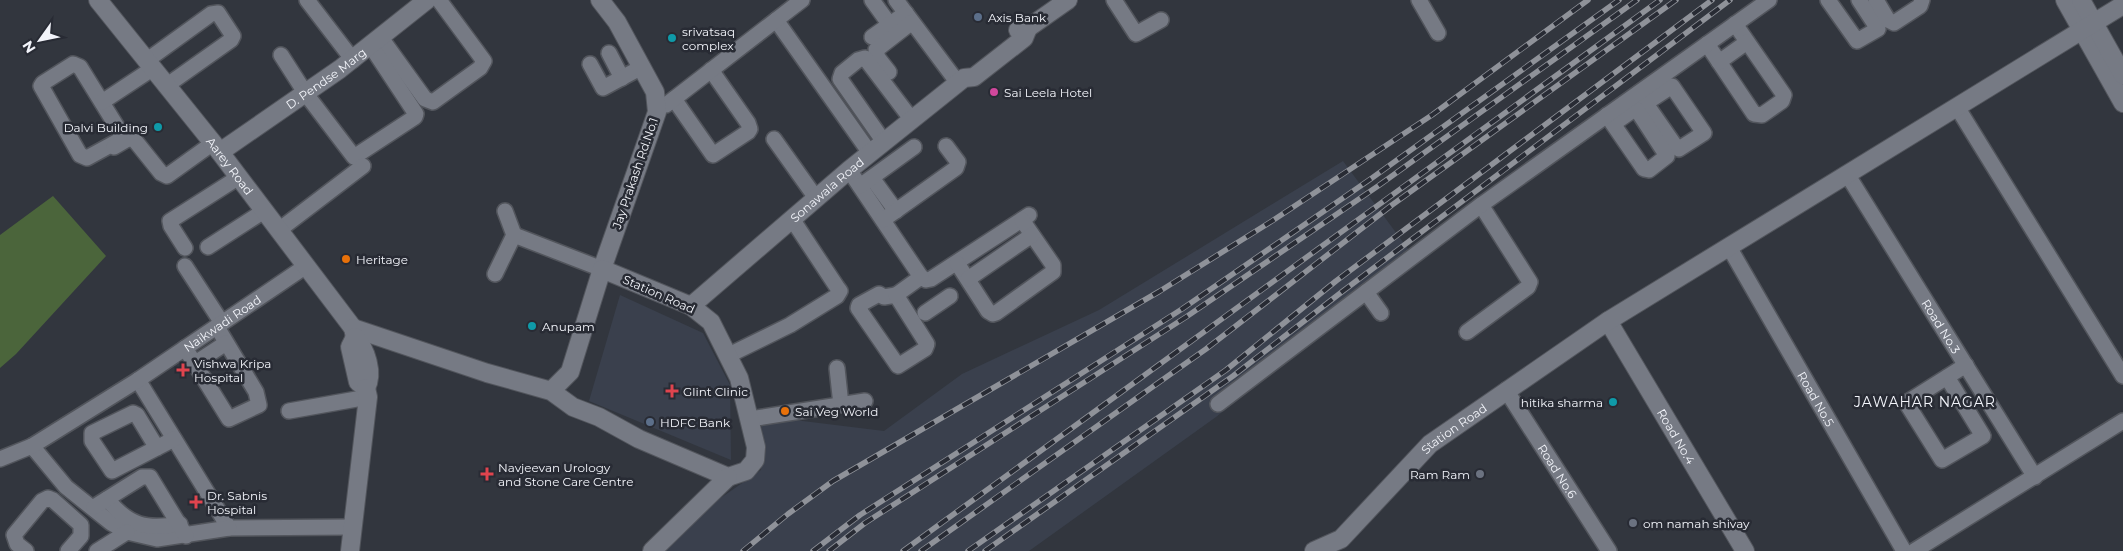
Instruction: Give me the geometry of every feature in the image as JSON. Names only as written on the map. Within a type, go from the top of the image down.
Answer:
[{"type":"street","name":"Aarey Road","points":[[98,0],[239,177],[354,333]]},
{"type":"street","points":[[307,0],[353,60]]},
{"type":"street","name":"D. Pendse Marg","points":[[216,148],[306,94],[353,60],[428,0]]},
{"type":"street","points":[[376,42],[425,99],[433,102],[480,68],[484,61],[439,0]]},
{"type":"street","name":"Jay Prakash Rd.No.1","points":[[600,0],[617,22],[655,92],[657,112],[602,269]]},
{"type":"street","points":[[657,112],[802,0]]},
{"type":"street","points":[[872,0],[890,25]]},
{"type":"street","points":[[896,0],[961,80]]},
{"type":"street","name":"Sonawala Road","points":[[691,306],[849,170],[961,80],[968,69],[1017,30],[1028,28],[1068,0]]},
{"type":"street","points":[[1114,0],[1136,34],[1161,20]]},
{"type":"street","points":[[1419,0],[1438,34]]},
{"type":"street","points":[[1218,404],[1481,205],[1642,98],[1707,44],[1769,0]]},
{"type":"street","points":[[1828,0],[1857,41],[1878,29],[1860,0]]},
{"type":"street","points":[[1876,0],[1888,20],[1894,23],[1920,6],[1922,0]]},
{"type":"street","points":[[2065,0],[2088,27],[2123,75]]},
{"type":"street","points":[[2081,0],[2088,27],[2123,104]]},
{"type":"street","name":"Station Road","points":[[1314,551],[1341,539],[1430,444],[1608,321],[2123,5]]},
{"type":"street","points":[[102,102],[211,14],[218,13],[233,36],[231,40],[166,86]]},
{"type":"street","points":[[872,37],[890,25],[909,18]]},
{"type":"street","points":[[909,18],[879,47],[876,53],[916,117]]},
{"type":"street","points":[[776,20],[870,154]]},
{"type":"street","points":[[1707,44],[1754,114],[1762,116],[1782,101],[1784,95],[1735,24]]},
{"type":"street","points":[[281,55],[306,94],[354,157],[415,117],[415,110],[376,42]]},
{"type":"street","points":[[1719,62],[1747,42]]},
{"type":"street","points":[[609,53],[622,78]]},
{"type":"street","points":[[884,142],[840,79],[842,72],[858,60],[865,58],[916,117]]},
{"type":"street","points":[[590,64],[603,88],[642,67]]},
{"type":"street","points":[[77,65],[102,102],[122,135],[118,141],[98,153],[83,158],[41,86],[69,66],[77,65]]},
{"type":"street","points":[[674,99],[713,155],[748,132],[750,126],[711,70]]},
{"type":"street","points":[[1957,107],[2121,366]]},
{"type":"street","points":[[83,167],[130,138],[138,142],[161,173],[167,176],[216,148]]},
{"type":"street","points":[[774,139],[816,198]]},
{"type":"street","points":[[886,224],[896,211],[956,168],[958,162],[946,146]]},
{"type":"street","points":[[866,182],[914,147]]},
{"type":"street","points":[[279,230],[363,166]]},
{"type":"street","points":[[849,170],[866,182],[896,211]]},
{"type":"street","name":"Road No.3","points":[[1847,174],[2035,477]]},
{"type":"street","points":[[185,248],[171,226],[170,221],[239,177]]},
{"type":"street","points":[[866,182],[886,224],[926,278],[947,298],[925,312]]},
{"type":"street","points":[[886,224],[922,204]]},
{"type":"street","points":[[1467,332],[1528,287],[1530,282],[1481,205]]},
{"type":"street","points":[[208,247],[264,211]]},
{"type":"street","points":[[495,274],[514,236],[505,211]]},
{"type":"street","points":[[896,295],[927,344],[925,349],[898,366],[858,308],[859,305],[879,294],[884,297],[896,295],[957,263],[1025,218],[1032,235],[1053,265],[1051,275],[993,314],[988,311],[957,263]]},
{"type":"street","points":[[729,355],[790,325],[837,296],[840,291],[792,219]]},
{"type":"street","points":[[968,279],[1032,235]]},
{"type":"street","points":[[514,236],[602,269],[570,372],[573,407]]},
{"type":"street","name":"Road No.5","points":[[1729,247],[1904,551]]},
{"type":"street","points":[[181,351],[194,364],[230,420],[259,406],[256,392],[226,343],[219,325],[185,266]]},
{"type":"street","name":"Naikwadi Road","points":[[0,459],[32,446],[138,380],[306,266]]},
{"type":"street","name":"Station Road","points":[[602,269],[691,306],[711,322],[740,378],[756,447],[755,460],[746,471],[728,477],[652,551]]},
{"type":"street","points":[[1366,292],[1380,313]]},
{"type":"street","name":"Road No.4","points":[[1608,321],[1745,551]]},
{"type":"street","points":[[350,551],[367,392],[358,382],[350,347],[354,333],[551,391],[573,407],[599,417],[639,439],[728,477]]},
{"type":"street","points":[[194,364],[226,343]]},
{"type":"street","points":[[181,351],[219,419]]},
{"type":"street","points":[[1947,377],[1983,436],[1942,460],[1908,408],[1909,401],[1947,377],[1966,365]]},
{"type":"street","points":[[837,368],[841,405]]},
{"type":"street","points":[[551,391],[570,372]]},
{"type":"street","points":[[138,380],[229,528]]},
{"type":"street","name":"Road No.6","points":[[1506,390],[1609,551]]},
{"type":"street","points":[[289,411],[367,392]]},
{"type":"street","points":[[750,419],[865,401]]},
{"type":"street","points":[[1977,426],[1996,414]]},
{"type":"street","points":[[1914,551],[2123,421]]},
{"type":"street","points":[[157,448],[174,439]]},
{"type":"street","points":[[32,446],[66,487],[111,523],[126,532],[157,539],[183,530]]},
{"type":"street","points":[[73,516],[90,505],[107,499],[142,477],[150,477],[183,530]]},
{"type":"street","points":[[26,551],[17,544],[14,535],[44,499],[53,500],[81,525],[82,532],[68,551]]},
{"type":"street","points":[[107,499],[118,512],[130,521],[158,528],[183,530],[353,528]]},
{"type":"street","points":[[97,551],[116,546],[126,532]]},
{"type":"shaded area","points":[[1343,161],[1414,257],[1216,417],[1029,551],[661,551],[712,504],[761,470],[762,416],[884,431],[962,374],[1099,310]]},
{"type":"shaded area","points":[[620,295],[703,333],[730,385],[731,460],[589,401]]},
{"type":"green space","points":[[53,196],[106,256],[16,354],[0,368],[0,235]]},
{"type":"railway","points":[[743,551],[788,514],[833,481],[1160,291],[1272,221],[1432,115],[1588,0]]},
{"type":"railway","points":[[813,551],[860,515],[1182,309],[1372,178],[1619,0]]},
{"type":"railway","points":[[829,551],[865,523],[1186,317],[1378,186],[1637,0]]},
{"type":"railway","points":[[903,551],[1660,0]]},
{"type":"railway","points":[[921,551],[1206,349],[1392,205],[1676,0]]},
{"type":"railway","points":[[968,551],[1226,370],[1336,281],[1712,0]]},
{"type":"railway","points":[[985,551],[1233,376],[1730,0]]},
{"type":"place","name":"Axis Bank","points":[[978,17]]},
{"type":"place","name":"srivatsaq complex","points":[[672,38]]},
{"type":"place","name":"Sai Leela Hotel","points":[[994,92]]},
{"type":"place","name":"Dalvi Building","points":[[158,127]]},
{"type":"place","name":"Heritage","points":[[346,259]]},
{"type":"place","name":"Anupam","points":[[532,326]]},
{"type":"place","name":"Vishwa Kripa Hospital","points":[[183,370]]},
{"type":"place","name":"Glint Clinic","points":[[672,391]]},
{"type":"place","name":"hitika sharma","points":[[1613,402]]},
{"type":"place","name":"Sai Veg World","points":[[785,411]]},
{"type":"place","name":"HDFC Bank","points":[[650,422]]},
{"type":"place","name":"Navjeevan Urology and Stone Care Centre","points":[[487,474]]},
{"type":"place","name":"Ram Ram","points":[[1480,474]]},
{"type":"place","name":"Dr. Sabnis Hospital","points":[[196,502]]},
{"type":"place","name":"om namah shivay","points":[[1633,523]]},
{"type":"district","name":"JAWAHAR NAGAR","points":[[1925,402]]}]
